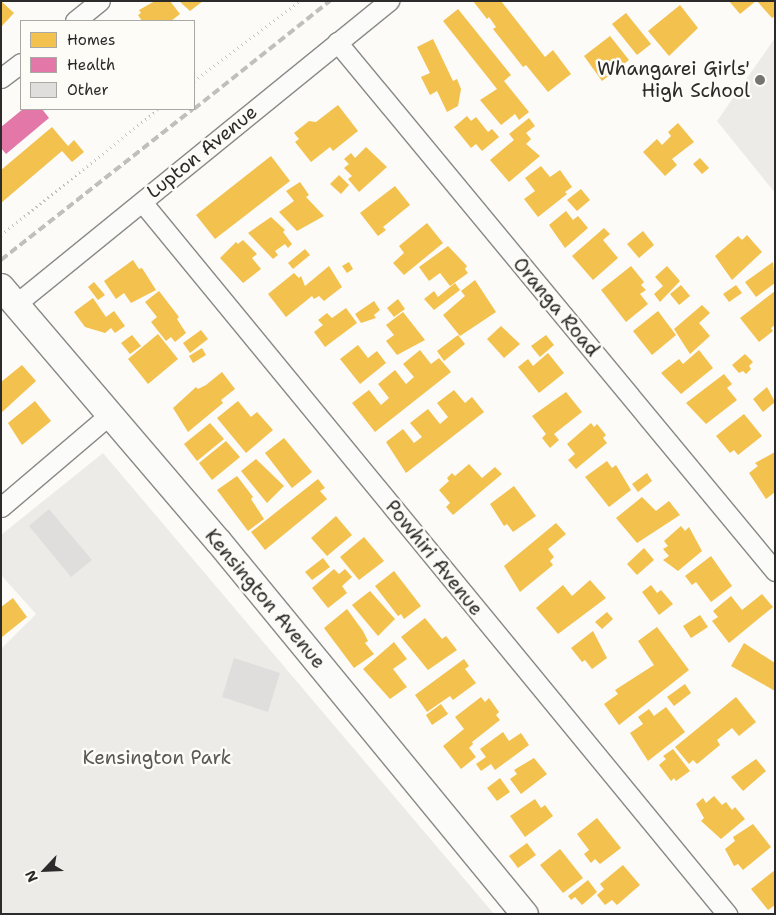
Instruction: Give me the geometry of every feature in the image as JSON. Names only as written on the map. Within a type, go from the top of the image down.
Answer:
[{"type":"main road","name":"Kensington Avenue","points":[[9,296],[219,542],[525,914]]},
{"type":"street","points":[[76,20],[100,1]]},
{"type":"street","name":"Lupton Avenue","points":[[9,296],[142,202],[389,1]]},
{"type":"street","name":"Oranga Road","points":[[338,42],[775,571]]},
{"type":"street","points":[[1,78],[20,64]]},
{"type":"street","name":"Powhiri Avenue","points":[[142,202],[727,914]]},
{"type":"street","points":[[1,507],[109,415]]},
{"type":"path","points":[[195,80],[300,1]]},
{"type":"path","points":[[1,235],[157,110]]},
{"type":"shaded area","name":"Whangarei Girls' High School","points":[[775,38],[775,193],[717,121]]},
{"type":"green space","name":"Kensington Park","points":[[103,453],[494,914],[1,914],[1,649],[36,614],[1,575],[1,535]]},
{"type":"building: Homes","points":[[1,1],[14,13],[1,27]]},
{"type":"building: Homes","points":[[155,1],[170,1],[180,14],[172,20],[141,20],[138,15],[141,13],[139,10]]},
{"type":"building: Homes","points":[[179,1],[203,1],[190,11]]},
{"type":"building: Homes","points":[[473,1],[501,1],[545,57],[553,50],[571,74],[548,92],[526,65],[523,67],[493,29],[496,27],[489,17],[487,19]]},
{"type":"building: Homes","points":[[729,1],[756,1],[740,14]]},
{"type":"building: Homes","points":[[757,1],[775,1],[775,16],[772,18]]},
{"type":"building: Homes","points":[[680,5],[698,28],[669,56],[648,31]]},
{"type":"building: Homes","points":[[458,9],[511,75],[504,81],[529,112],[519,120],[515,114],[501,125],[480,100],[497,89],[443,21]]},
{"type":"building: Homes","points":[[626,13],[651,44],[637,55],[612,24]]},
{"type":"building: Homes","points":[[610,36],[629,60],[602,81],[584,56]]},
{"type":"building: Homes","points":[[433,39],[453,81],[457,79],[461,89],[458,106],[447,112],[437,91],[430,95],[421,77],[430,73],[417,47]]},
{"type":"building: Homes","points":[[338,105],[358,131],[333,151],[330,147],[311,162],[295,142],[299,139],[294,133],[309,121],[316,122]]},
{"type":"building: Homes","points":[[467,116],[471,121],[476,117],[488,132],[492,129],[499,137],[482,151],[476,144],[471,148],[454,127]]},
{"type":"building: Homes","points":[[529,118],[535,126],[526,133],[531,139],[526,144],[540,156],[509,182],[490,160],[514,140],[509,134]]},
{"type":"building: Homes","points":[[678,123],[694,142],[672,159],[677,165],[665,176],[643,152],[657,139],[662,145],[671,136],[668,132]]},
{"type":"building: Homes","points":[[52,127],[68,146],[74,140],[84,152],[72,162],[62,151],[1,203],[1,170]]},
{"type":"building: Homes","points":[[366,147],[387,167],[359,192],[348,179],[352,176],[344,168],[349,164],[344,159],[351,153],[355,158]]},
{"type":"building: Homes","points":[[271,156],[290,181],[215,239],[196,215]]},
{"type":"building: Homes","points":[[700,158],[709,168],[702,174],[693,164]]},
{"type":"building: Homes","points":[[541,166],[550,177],[560,170],[572,187],[565,192],[567,194],[538,217],[524,199],[535,191],[525,178]]},
{"type":"building: Homes","points":[[339,175],[349,185],[341,194],[330,184]]},
{"type":"building: Homes","points":[[300,182],[309,195],[306,197],[324,216],[297,231],[279,212],[294,201],[286,191]]},
{"type":"building: Homes","points":[[395,186],[410,205],[383,227],[386,230],[378,236],[360,213]]},
{"type":"building: Homes","points":[[581,189],[590,200],[577,211],[567,200]]},
{"type":"building: Homes","points":[[566,211],[573,220],[578,216],[588,228],[565,248],[549,225]]},
{"type":"building: Homes","points":[[271,217],[285,230],[283,232],[292,244],[288,248],[285,244],[275,251],[278,255],[273,259],[248,233]]},
{"type":"building: Homes","points":[[427,223],[443,243],[404,275],[393,263],[404,253],[399,246]]},
{"type":"building: Homes","points":[[604,228],[610,234],[603,240],[618,258],[593,280],[572,256]]},
{"type":"building: Homes","points":[[643,231],[654,245],[639,258],[627,244]]},
{"type":"building: Homes","points":[[747,235],[762,252],[732,280],[715,256],[738,236],[742,240]]},
{"type":"building: Homes","points":[[243,240],[257,254],[252,258],[261,269],[243,283],[220,258],[236,242],[238,244]]},
{"type":"building: Homes","points":[[448,246],[467,266],[465,269],[468,273],[450,286],[440,273],[429,281],[419,267]]},
{"type":"building: Homes","points":[[305,249],[310,255],[293,269],[288,263]]},
{"type":"building: Homes","points":[[133,260],[139,269],[142,268],[156,290],[131,303],[124,293],[116,299],[104,281]]},
{"type":"building: Homes","points":[[349,262],[353,269],[347,273],[342,266]]},
{"type":"building: Homes","points":[[773,262],[775,283],[756,297],[745,282]]},
{"type":"building: Homes","points":[[329,266],[342,287],[324,301],[319,296],[314,299],[312,296],[286,317],[268,294],[294,273],[299,278],[301,276],[305,286]]},
{"type":"building: Homes","points":[[631,266],[644,282],[641,285],[646,290],[640,294],[648,304],[626,322],[601,290]]},
{"type":"building: Homes","points":[[667,266],[680,281],[660,302],[654,294],[663,286],[655,277]]},
{"type":"building: Homes","points":[[475,280],[496,312],[460,336],[443,315],[465,296],[461,291]]},
{"type":"building: Homes","points":[[94,282],[105,295],[98,300],[88,287]]},
{"type":"building: Homes","points":[[455,283],[460,290],[434,310],[424,299],[434,291],[438,297]]},
{"type":"building: Homes","points":[[681,285],[690,296],[679,305],[670,294]]},
{"type":"building: Homes","points":[[736,285],[742,293],[729,302],[723,294]]},
{"type":"building: Homes","points":[[159,291],[179,317],[177,319],[186,333],[175,342],[171,337],[166,341],[151,322],[157,317],[145,302]]},
{"type":"building: Homes","points":[[775,291],[775,325],[771,328],[773,331],[759,342],[740,318]]},
{"type":"building: Homes","points":[[93,298],[106,317],[114,311],[125,326],[115,333],[111,328],[105,333],[85,327],[74,312]]},
{"type":"building: Homes","points":[[398,299],[405,309],[394,317],[387,308]]},
{"type":"building: Homes","points":[[374,301],[380,310],[374,315],[376,318],[361,323],[355,314]]},
{"type":"building: Homes","points":[[702,305],[710,313],[699,323],[710,336],[690,354],[674,329]]},
{"type":"building: Homes","points":[[346,308],[357,323],[325,347],[314,332],[323,325],[318,320],[327,313],[332,318]]},
{"type":"building: Homes","points":[[658,311],[676,335],[652,355],[633,331]]},
{"type":"building: Homes","points":[[403,312],[425,340],[397,355],[386,341],[394,335],[386,325]]},
{"type":"building: Homes","points":[[501,326],[520,344],[504,358],[487,339]]},
{"type":"building: Homes","points":[[201,330],[208,339],[190,353],[183,343]]},
{"type":"building: Homes","points":[[158,334],[178,359],[148,384],[128,359]]},
{"type":"building: Homes","points":[[132,335],[141,346],[130,354],[121,343]]},
{"type":"building: Homes","points":[[458,335],[465,344],[444,361],[437,351]]},
{"type":"building: Homes","points":[[546,335],[554,345],[540,357],[531,346]]},
{"type":"building: Homes","points":[[358,345],[368,358],[377,351],[386,363],[360,384],[340,359]]},
{"type":"building: Homes","points":[[202,348],[206,355],[193,363],[189,356]]},
{"type":"building: Homes","points":[[420,350],[431,364],[439,358],[451,372],[375,432],[352,403],[369,390],[381,405],[389,398],[378,384],[395,370],[406,384],[414,377],[403,364]]},
{"type":"building: Homes","points":[[699,350],[713,368],[681,394],[661,373],[679,359],[683,364]]},
{"type":"building: Homes","points":[[548,353],[564,373],[539,393],[518,367],[528,359],[533,366]]},
{"type":"building: Homes","points":[[745,354],[753,362],[749,366],[751,369],[746,374],[743,371],[739,373],[732,365]]},
{"type":"building: Homes","points":[[22,365],[36,381],[1,413],[1,382]]},
{"type":"building: Homes","points":[[222,372],[235,389],[221,400],[223,403],[188,432],[173,408],[196,387],[198,389],[206,385]]},
{"type":"building: Homes","points":[[724,374],[732,384],[727,388],[737,400],[706,424],[686,403]]},
{"type":"building: Homes","points":[[767,387],[775,402],[763,412],[753,399]]},
{"type":"building: Homes","points":[[454,390],[465,403],[472,397],[484,412],[406,473],[386,442],[403,429],[414,443],[422,437],[410,423],[428,409],[440,424],[448,417],[437,403]]},
{"type":"building: Homes","points":[[566,392],[582,412],[554,434],[559,440],[550,448],[542,438],[546,434],[532,416]]},
{"type":"building: Homes","points":[[35,401],[51,421],[22,445],[8,423]]},
{"type":"building: Homes","points":[[238,401],[251,417],[257,412],[273,430],[246,453],[217,418]]},
{"type":"building: Homes","points":[[744,414],[762,436],[738,455],[734,450],[730,453],[716,436]]},
{"type":"building: Homes","points":[[210,423],[224,439],[197,461],[184,444]]},
{"type":"building: Homes","points":[[591,423],[594,427],[597,424],[606,435],[603,438],[607,443],[576,469],[568,460],[575,454],[567,444]]},
{"type":"building: Homes","points":[[284,438],[312,472],[292,488],[265,453]]},
{"type":"building: Homes","points":[[226,441],[240,457],[212,480],[199,463]]},
{"type":"building: Homes","points":[[775,452],[775,492],[766,499],[749,473],[758,466],[755,463]]},
{"type":"building: Homes","points":[[256,459],[284,486],[267,503],[241,471]]},
{"type":"building: Homes","points":[[607,461],[612,468],[616,465],[631,490],[609,507],[585,477]]},
{"type":"building: Homes","points":[[469,464],[482,478],[495,467],[502,474],[453,515],[446,507],[450,503],[439,490],[449,481],[447,478],[452,473],[455,476]]},
{"type":"building: Homes","points":[[647,473],[652,481],[638,492],[632,484]]},
{"type":"building: Homes","points":[[237,476],[253,497],[251,499],[264,519],[248,531],[217,490]]},
{"type":"building: Homes","points":[[318,479],[325,488],[320,491],[327,499],[265,550],[251,532]]},
{"type":"building: Homes","points":[[514,486],[536,516],[513,532],[507,524],[504,526],[490,504]]},
{"type":"building: Homes","points":[[642,497],[656,511],[669,501],[680,515],[637,543],[616,518]]},
{"type":"building: Homes","points":[[336,516],[352,535],[327,556],[311,538]]},
{"type":"building: Homes","points":[[556,523],[566,534],[548,549],[554,557],[550,561],[553,565],[520,592],[504,566]]},
{"type":"building: Homes","points":[[681,526],[685,531],[689,527],[702,551],[678,571],[663,560],[669,556],[663,549],[668,546],[664,541]]},
{"type":"building: Homes","points":[[364,537],[384,561],[359,580],[340,557]]},
{"type":"building: Homes","points":[[644,548],[654,560],[637,575],[627,564]]},
{"type":"building: Homes","points":[[711,556],[732,586],[711,602],[696,582],[692,585],[685,576]]},
{"type":"building: Homes","points":[[323,558],[330,567],[312,580],[305,572]]},
{"type":"building: Homes","points":[[334,569],[339,574],[345,569],[352,577],[342,586],[347,593],[328,608],[312,588]]},
{"type":"building: Homes","points":[[394,571],[421,606],[404,619],[401,614],[398,616],[375,586]]},
{"type":"building: Homes","points":[[590,580],[606,598],[558,634],[536,608],[563,585],[572,596]]},
{"type":"building: Homes","points":[[651,585],[657,593],[661,590],[673,604],[659,615],[642,592]]},
{"type":"building: Homes","points":[[370,591],[395,619],[378,636],[352,605]]},
{"type":"building: Homes","points":[[762,594],[773,607],[729,643],[712,621],[718,617],[713,611],[731,596],[742,610]]},
{"type":"building: Homes","points":[[13,598],[27,617],[2,637],[1,641],[1,607]]},
{"type":"building: Homes","points":[[347,609],[363,631],[368,641],[365,643],[374,654],[354,668],[324,628]]},
{"type":"building: Homes","points":[[607,612],[613,619],[602,629],[595,622]]},
{"type":"building: Homes","points":[[700,615],[708,627],[691,638],[683,626]]},
{"type":"building: Homes","points":[[425,618],[442,639],[446,636],[457,650],[428,670],[401,637]]},
{"type":"building: Homes","points":[[657,627],[689,670],[619,725],[604,704],[618,694],[615,690],[654,665],[638,641]]},
{"type":"building: Homes","points":[[593,631],[607,658],[592,669],[585,660],[582,662],[571,648]]},
{"type":"building: Homes","points":[[394,642],[407,659],[393,669],[407,687],[390,699],[363,669]]},
{"type":"building: Homes","points":[[744,643],[775,663],[775,691],[731,666]]},
{"type":"building: Homes","points":[[464,659],[469,666],[465,669],[476,683],[453,700],[450,696],[427,712],[415,695]]},
{"type":"building: Homes","points":[[685,684],[691,693],[674,706],[667,697]]},
{"type":"building: Homes","points":[[481,697],[485,702],[489,698],[499,712],[496,715],[500,720],[472,742],[473,744],[469,748],[476,757],[461,769],[443,746],[464,729],[455,717]]},
{"type":"building: Homes","points":[[736,697],[756,722],[739,736],[732,728],[717,740],[720,745],[697,764],[693,760],[689,764],[675,747]]},
{"type":"building: Homes","points":[[441,704],[448,714],[432,725],[426,715]]},
{"type":"building: Homes","points":[[666,707],[685,732],[648,761],[630,733],[643,724],[638,717],[649,709],[654,716]]},
{"type":"building: Homes","points":[[503,732],[509,741],[521,733],[529,745],[495,770],[491,764],[481,771],[476,764],[486,757],[480,749]]},
{"type":"building: Homes","points":[[673,749],[690,771],[676,781],[674,778],[671,781],[659,765],[666,759],[663,756]]},
{"type":"building: Homes","points":[[534,758],[547,774],[521,794],[510,779],[517,774],[514,770]]},
{"type":"building: Homes","points":[[756,759],[766,771],[743,791],[731,777]]},
{"type":"building: Homes","points":[[500,778],[510,792],[497,801],[487,788]]},
{"type":"building: Homes","points":[[714,796],[722,805],[726,802],[732,810],[735,807],[745,819],[721,839],[701,821],[704,818],[696,804],[703,798],[706,803]]},
{"type":"building: Homes","points":[[535,799],[541,808],[545,805],[553,816],[525,837],[510,816]]},
{"type":"building: Homes","points":[[597,818],[621,848],[600,864],[595,859],[591,863],[584,854],[589,850],[577,834]]},
{"type":"building: Homes","points":[[753,824],[771,847],[743,870],[738,864],[734,866],[725,849],[735,841],[733,837]]},
{"type":"building: Homes","points":[[527,843],[536,855],[518,868],[509,856]]},
{"type":"building: Homes","points":[[560,849],[583,878],[563,893],[540,865]]},
{"type":"building: Homes","points":[[623,865],[640,885],[617,905],[612,900],[605,905],[597,895],[604,889],[600,884]]},
{"type":"building: Homes","points":[[775,870],[775,905],[768,910],[751,889]]},
{"type":"building: Homes","points":[[588,880],[597,892],[582,905],[575,897],[571,900],[568,896]]},
{"type":"building: Health","points":[[22,110],[43,110],[49,118],[6,154],[1,148],[1,127]]},
{"type":"building: Other","points":[[49,509],[92,560],[71,577],[29,526]]},
{"type":"building: Other","points":[[234,658],[280,673],[268,712],[222,697]]},
{"type":"railway","points":[[195,108],[330,1]]},
{"type":"railway","points":[[1,260],[192,110]]},
{"type":"place","name":"Whangarei Girls' High School","points":[[760,80]]}]
